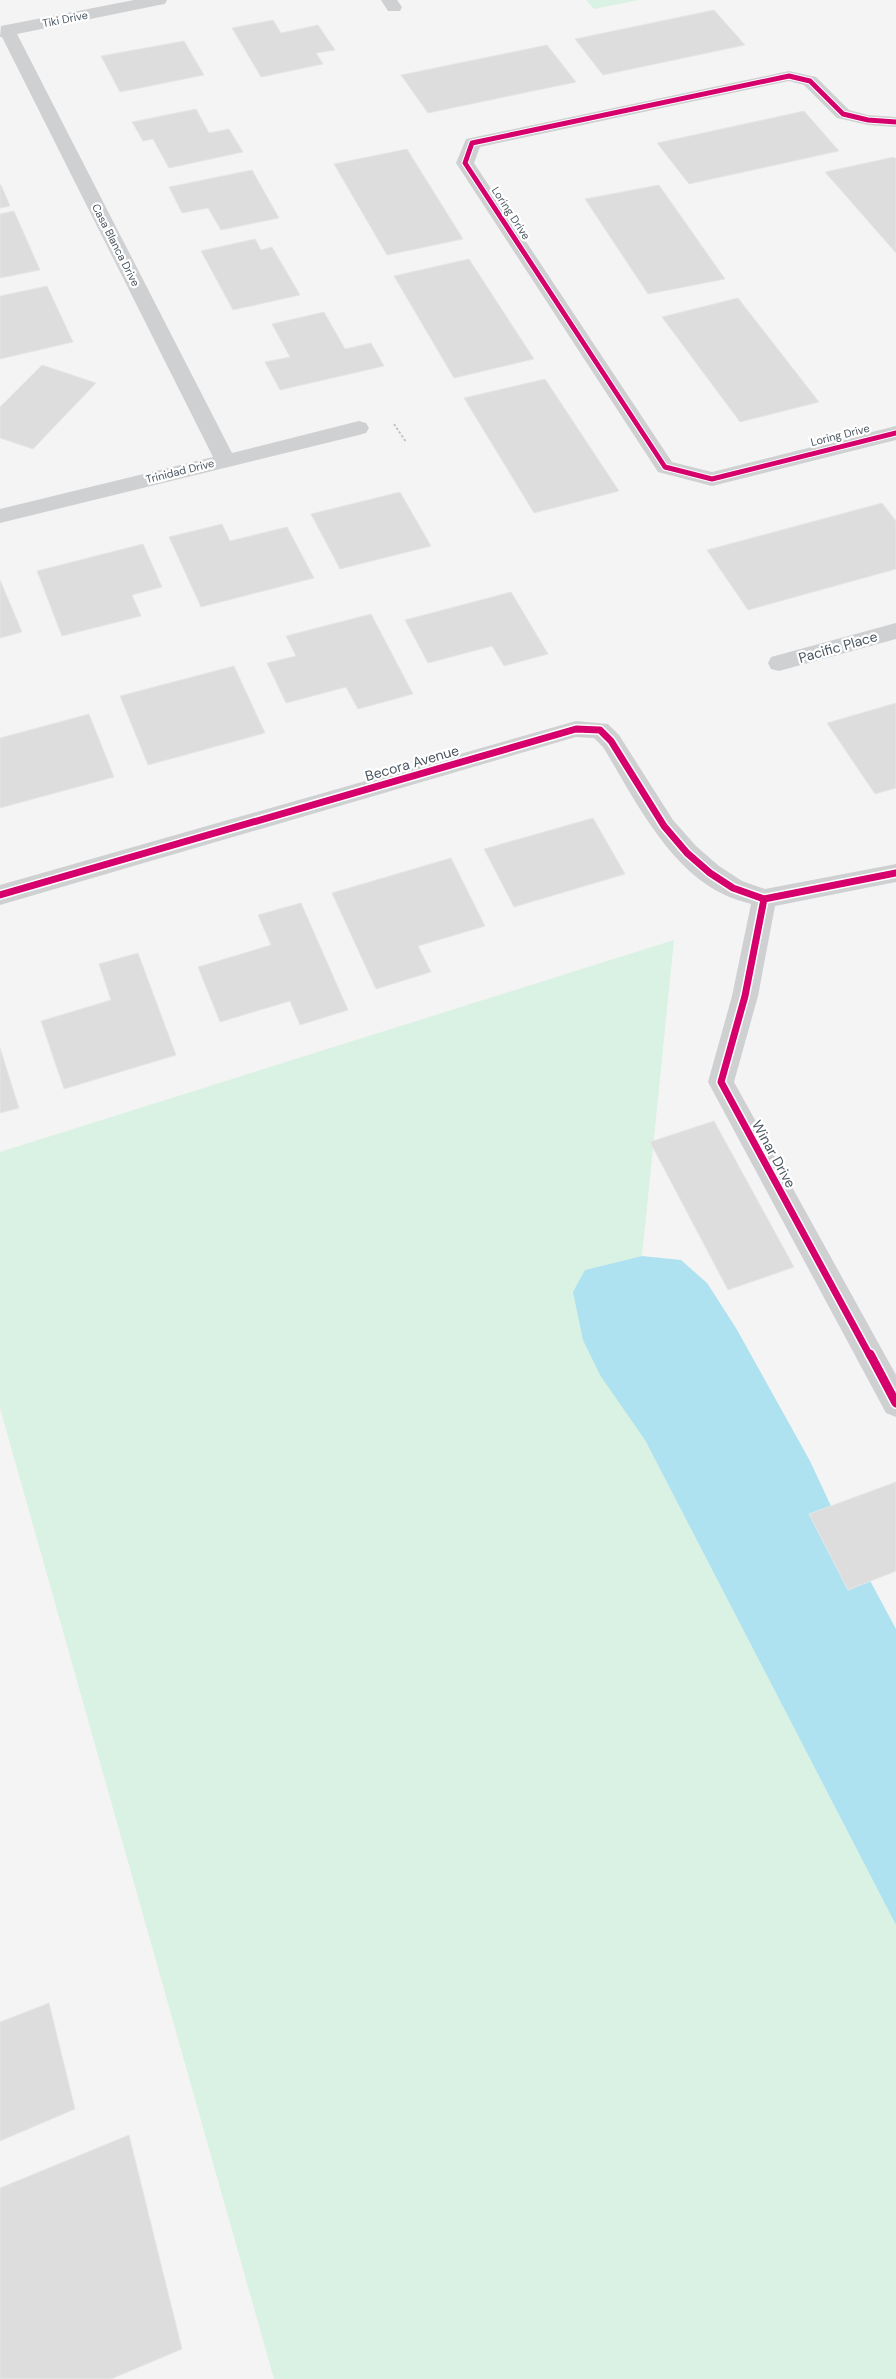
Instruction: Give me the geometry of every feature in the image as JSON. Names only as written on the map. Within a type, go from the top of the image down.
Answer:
[{"type":"street","name":"Tiki Drive","points":[[4,31],[159,0]]},
{"type":"street","name":"Casa Blanca Drive","points":[[4,31],[224,460]]},
{"type":"street","name":"Loring Drive","points":[[896,122],[868,120],[842,114],[810,81],[789,76],[472,143],[465,163],[665,468],[712,479],[896,433]]},
{"type":"street","name":"Trinidad Drive","points":[[0,516],[359,428]]},
{"type":"street","name":"Pacific Place","points":[[779,664],[896,631]]},
{"type":"street","name":"Becora Avenue","points":[[0,895],[576,729],[600,730],[612,741],[664,826],[687,853],[710,873],[734,888],[764,899]]},
{"type":"street","points":[[764,899],[892,882]]},
{"type":"street","name":"Winar Drive","points":[[764,899],[745,996],[721,1082],[896,1403]]},
{"type":"green space","points":[[586,0],[639,0],[594,9]]},
{"type":"green space","points":[[674,940],[642,1256],[585,1270],[645,1440],[896,1925],[896,2379],[274,2379],[0,1408],[0,1152]]},
{"type":"water","points":[[642,1256],[681,1260],[707,1283],[736,1328],[810,1461],[837,1519],[896,1629],[896,1925],[645,1440],[600,1375],[583,1340],[573,1292],[585,1270]]},
{"type":"building","points":[[714,10],[745,45],[603,75],[575,39]]},
{"type":"building","points":[[273,20],[281,33],[318,25],[335,50],[316,53],[323,64],[261,77],[232,28]]},
{"type":"building","points":[[184,41],[204,75],[120,92],[101,56]]},
{"type":"building","points":[[547,45],[576,82],[428,113],[401,75]]},
{"type":"building","points":[[196,109],[209,133],[229,129],[243,152],[169,168],[153,139],[143,141],[132,122]]},
{"type":"building","points":[[804,111],[839,151],[689,184],[657,143]]},
{"type":"building","points":[[407,149],[463,239],[387,255],[334,164]]},
{"type":"building","points":[[894,157],[896,159],[896,253],[825,172]]},
{"type":"building","points":[[252,170],[279,218],[221,230],[208,208],[182,213],[169,187]]},
{"type":"building","points":[[1,185],[10,206],[0,208]]},
{"type":"building","points":[[659,185],[725,279],[648,294],[585,199]]},
{"type":"building","points":[[14,211],[40,270],[0,278],[0,214]]},
{"type":"building","points":[[255,239],[261,250],[272,247],[300,295],[233,310],[201,251]]},
{"type":"building","points":[[469,259],[534,359],[454,378],[394,276]]},
{"type":"building","points":[[47,286],[73,342],[0,359],[0,296]]},
{"type":"building","points":[[738,298],[819,402],[740,422],[662,317]]},
{"type":"building","points":[[324,312],[345,349],[371,343],[384,366],[280,390],[265,362],[290,357],[272,324]]},
{"type":"building","points":[[42,365],[96,383],[33,449],[0,438],[0,407]]},
{"type":"building","points":[[545,379],[619,491],[534,513],[464,398]]},
{"type":"building","points":[[400,492],[431,546],[340,569],[311,514]]},
{"type":"building","points":[[882,503],[896,521],[896,569],[748,610],[707,550]]},
{"type":"building","points":[[222,524],[230,541],[287,527],[314,578],[201,607],[169,537]]},
{"type":"building","points":[[143,544],[162,587],[132,595],[141,616],[62,636],[37,571]]},
{"type":"building","points":[[0,580],[22,632],[0,638]]},
{"type":"building","points":[[511,592],[548,654],[504,666],[492,646],[428,663],[405,620]]},
{"type":"building","points":[[371,614],[413,694],[358,709],[346,687],[286,703],[267,663],[296,656],[286,636]]},
{"type":"building","points":[[234,666],[265,733],[148,765],[120,696]]},
{"type":"building","points":[[896,703],[896,788],[875,794],[827,723]]},
{"type":"building","points":[[89,714],[114,777],[0,808],[0,738]]},
{"type":"building","points":[[593,818],[625,874],[514,907],[484,849]]},
{"type":"building","points":[[451,858],[485,926],[418,946],[431,972],[376,989],[332,893]]},
{"type":"building","points":[[301,903],[348,1010],[300,1025],[290,1001],[220,1022],[198,967],[271,945],[258,915]]},
{"type":"building","points":[[138,953],[176,1055],[64,1089],[41,1021],[111,1000],[99,964]]},
{"type":"building","points":[[0,1048],[19,1108],[0,1113]]},
{"type":"building","points":[[714,1121],[794,1267],[728,1290],[650,1142]]},
{"type":"building","points":[[896,1482],[896,1571],[848,1590],[809,1514]]},
{"type":"building","points":[[49,2003],[75,2109],[0,2141],[0,2022]]},
{"type":"building","points":[[129,2135],[182,2349],[111,2379],[0,2379],[0,2188]]},
{"type":"cycle path","points":[[896,122],[868,120],[843,114],[810,81],[789,76],[472,143],[465,163],[665,467],[712,479],[896,433]]},
{"type":"cycle path","points":[[0,895],[576,729],[600,730],[611,741],[664,826],[687,853],[710,873],[733,888],[764,899],[896,873]]},
{"type":"cycle path","points":[[764,899],[745,996],[721,1082],[896,1403]]}]
